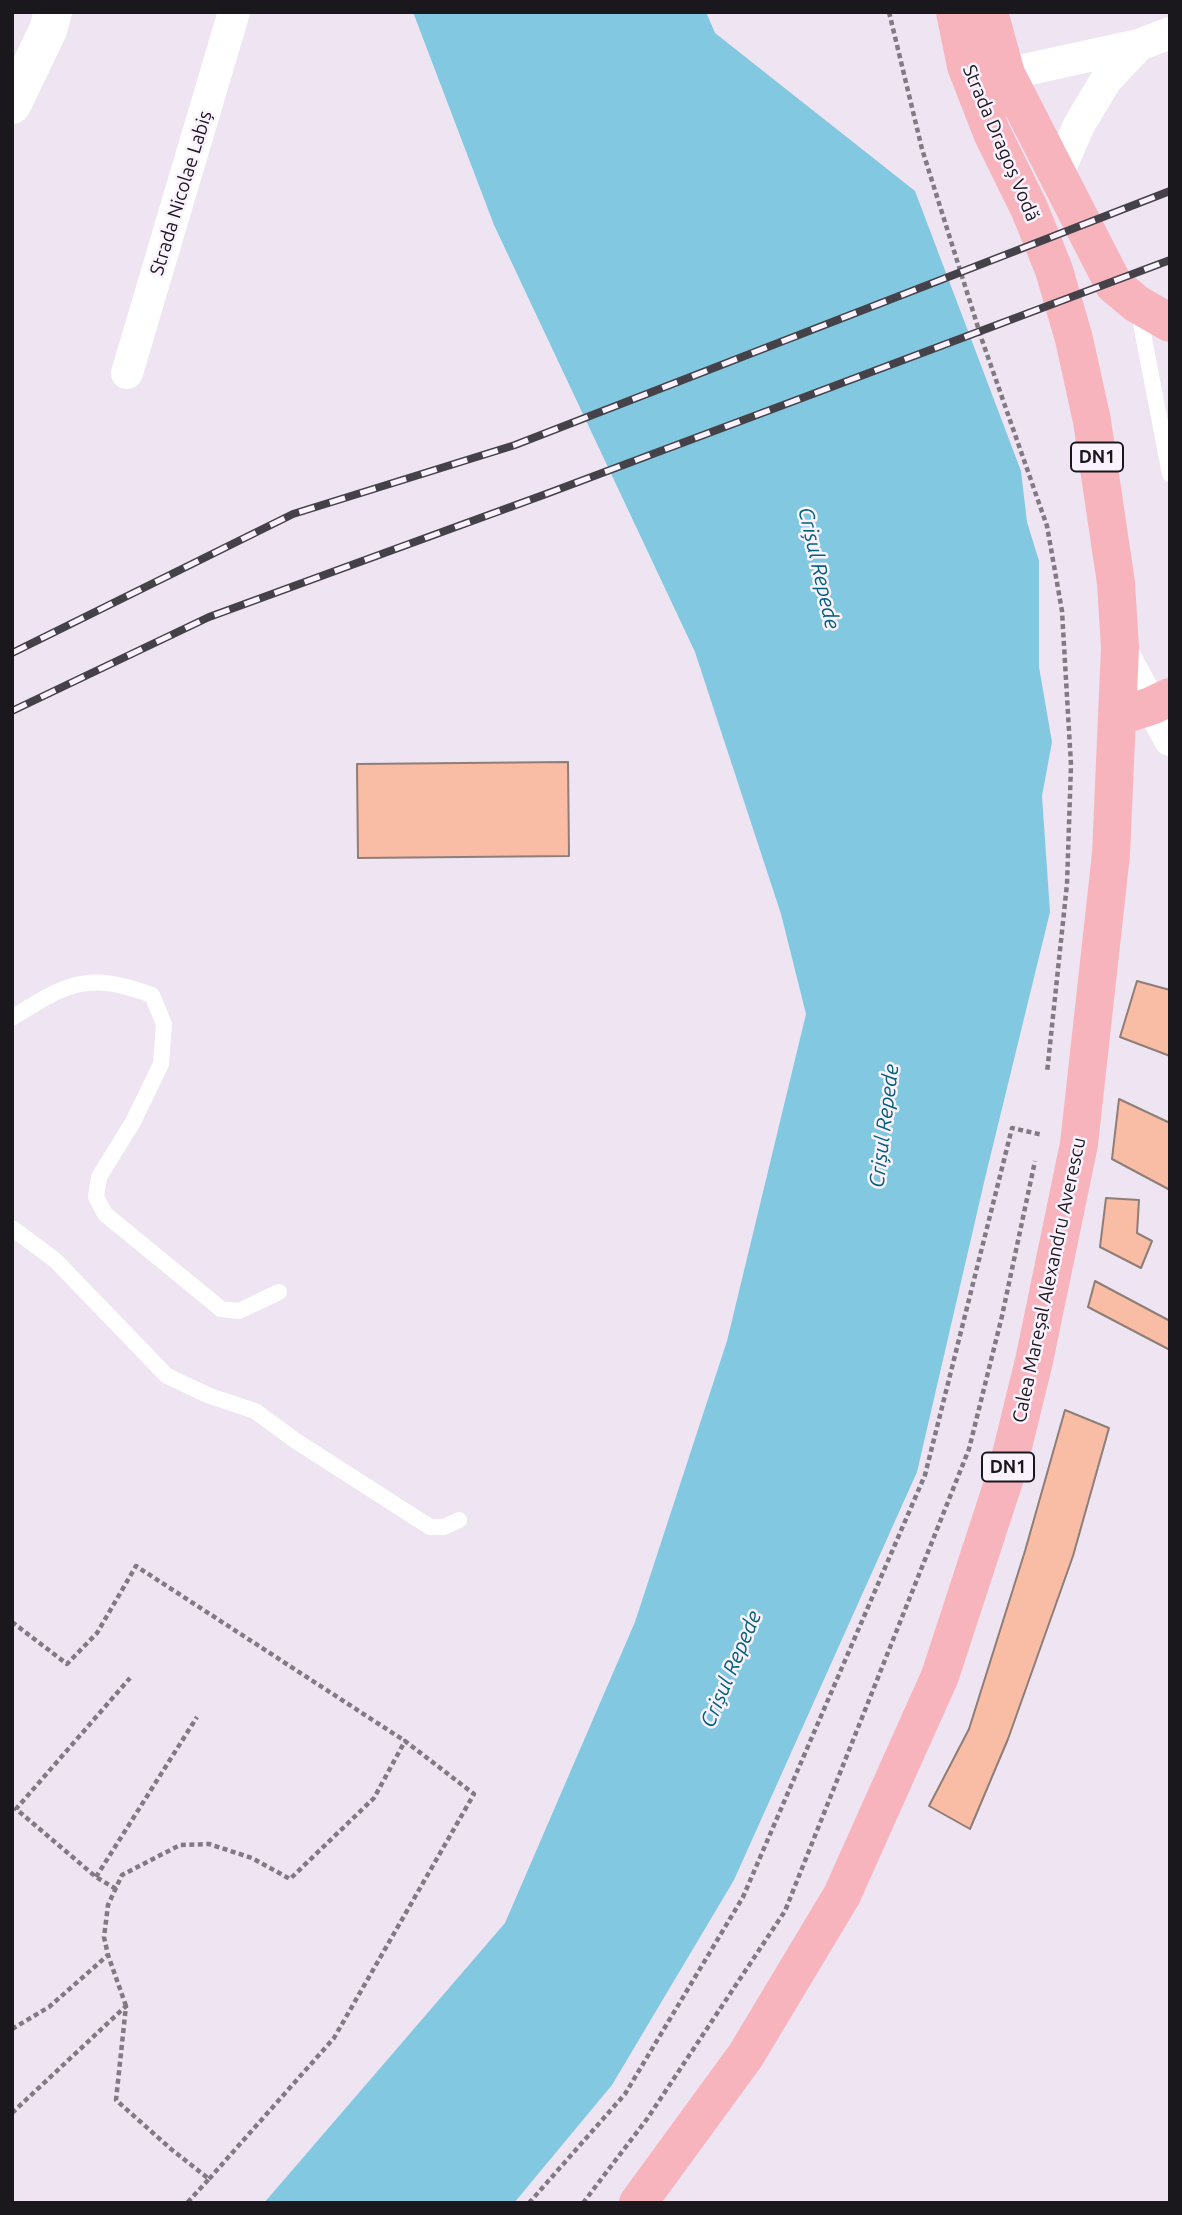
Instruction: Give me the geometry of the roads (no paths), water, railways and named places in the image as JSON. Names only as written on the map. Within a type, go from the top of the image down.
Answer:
[{"type":"main road","points":[[12,105],[54,12]]},
{"type":"main road","name":"Strada Dragoș Vodă","points":[[955,12],[966,66],[992,133],[1029,208],[1054,270]]},
{"type":"main road","name":"Strada Dragoș Vodă","points":[[989,12],[1006,74],[1114,285],[1138,304],[1170,323]]},
{"type":"main road","name":"Calea Mareșal Alexandru Averescu","points":[[638,2203],[746,2055],[842,1895],[940,1676],[1007,1471],[1034,1361],[1079,1144],[1111,854],[1146,706],[1120,648],[1116,583],[1093,421],[1074,339],[1054,270]]},
{"type":"street","name":"Strada Nicolae Labiș","points":[[127,373],[234,12]]},
{"type":"street","points":[[1006,74],[1139,45],[1170,33]]},
{"type":"street","points":[[1057,176],[1079,125],[1106,80],[1139,45]]},
{"type":"street","points":[[1146,706],[1170,740]]},
{"type":"lane","points":[[1138,304],[1170,474]]},
{"type":"lane","points":[[12,1018],[56,990],[87,982],[125,985],[152,995],[164,1024],[161,1064],[133,1122],[99,1177],[96,1197],[105,1214],[221,1309],[239,1311],[279,1292]]},
{"type":"lane","points":[[12,1227],[55,1260],[167,1376],[210,1396],[255,1411],[296,1441],[430,1527],[443,1527],[459,1520]]},
{"type":"water","name":"Crișul Repede","points":[[413,12],[706,12],[715,33],[915,191],[1021,471],[1027,522],[1039,561],[1039,667],[1052,742],[1042,796],[1050,912],[917,1472],[734,1880],[612,2085],[514,2203],[264,2203],[505,1923],[635,1622],[727,1341],[806,1014],[781,914],[695,652],[494,225]]},
{"type":"railway","points":[[12,653],[293,514],[515,445],[1170,191]]},
{"type":"railway","points":[[12,711],[209,617],[1170,260]]}]
